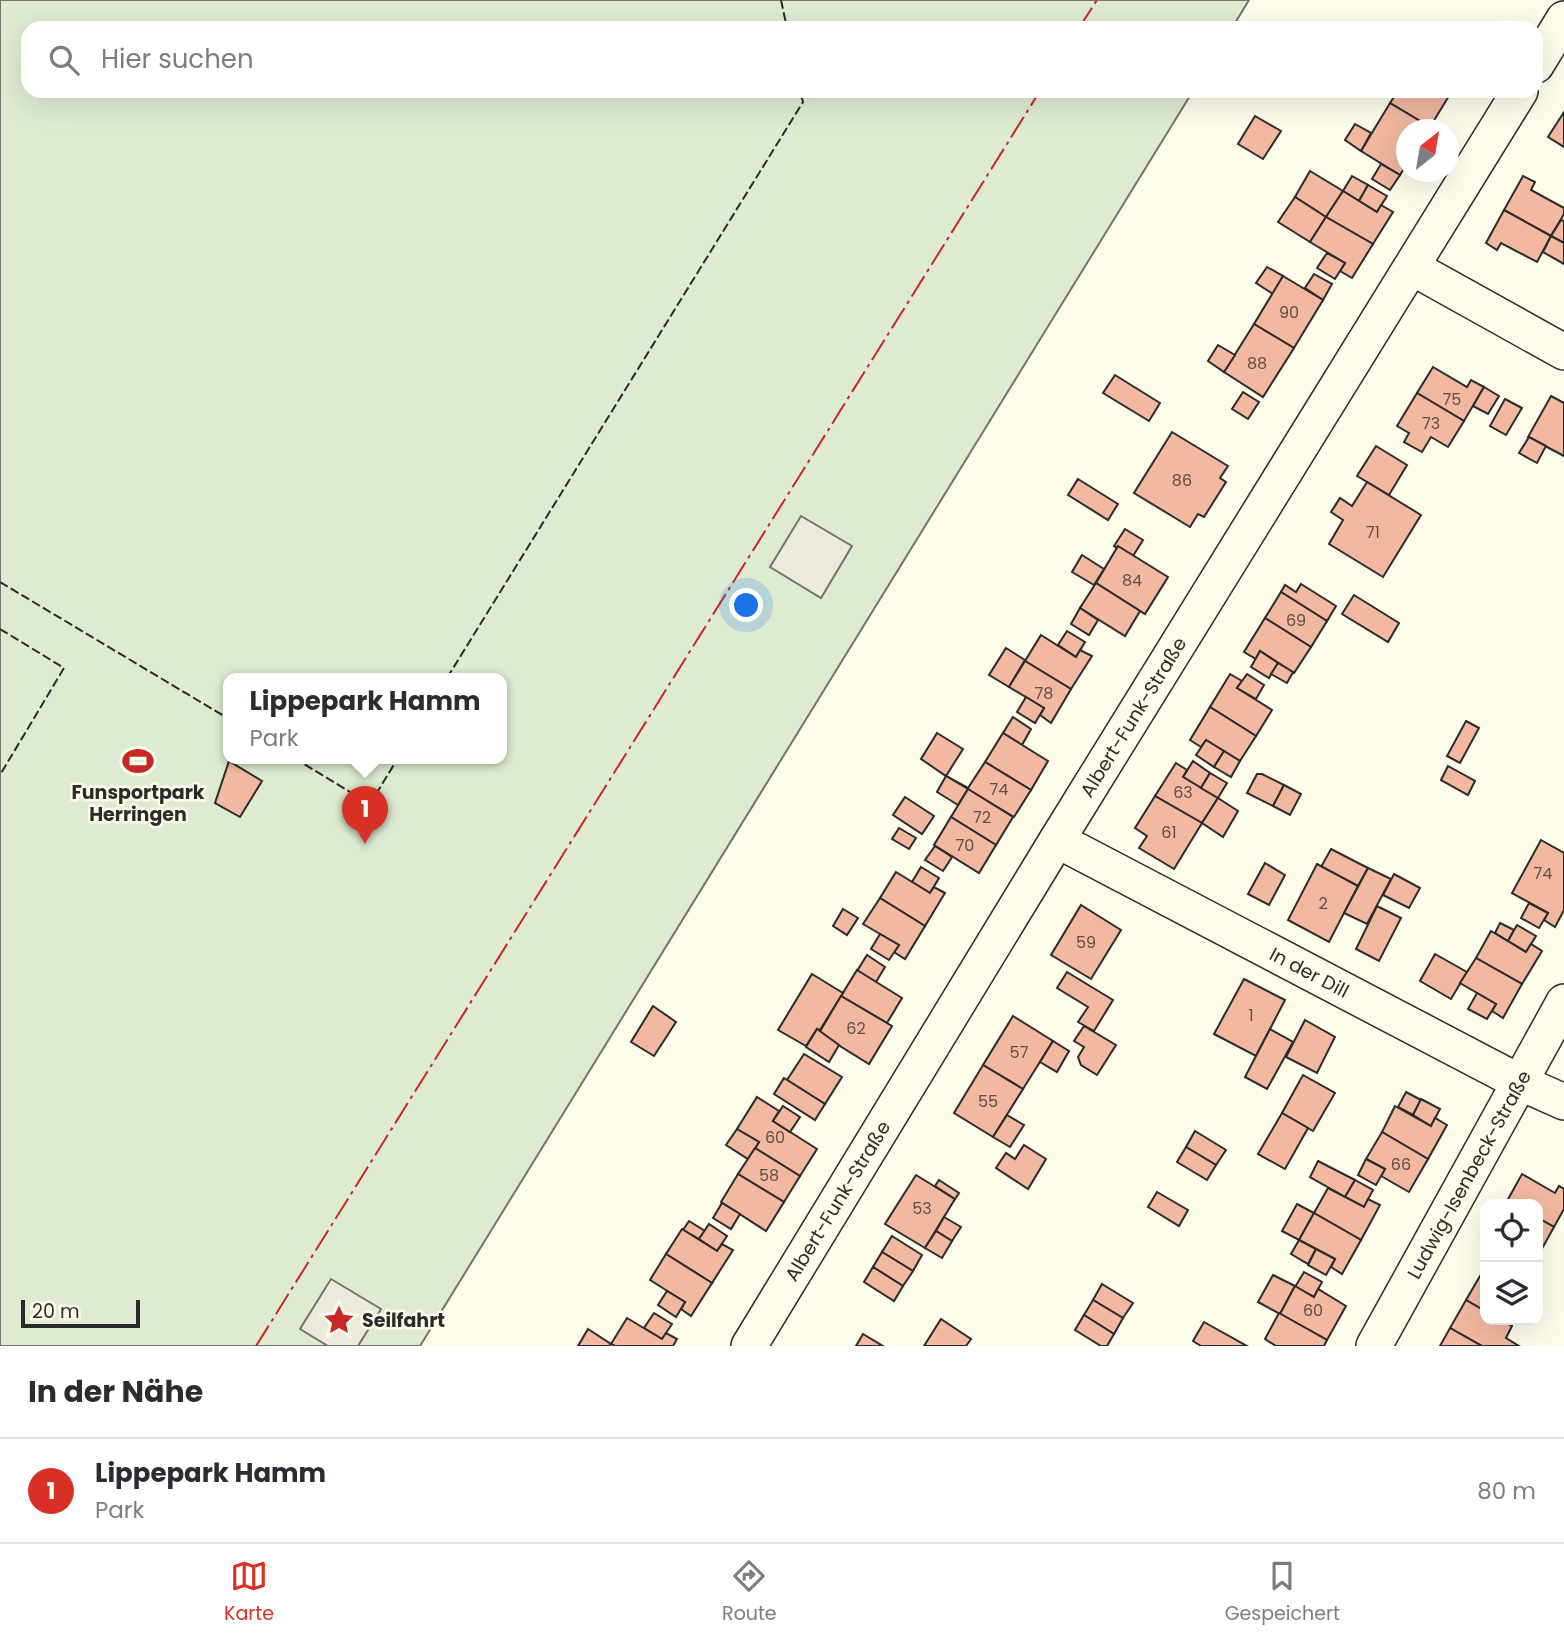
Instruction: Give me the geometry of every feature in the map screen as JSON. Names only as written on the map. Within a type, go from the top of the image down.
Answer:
[{"type":"street","points":[[1543,54],[1564,19]]},
{"type":"street","name":"Albert-Funk-Straße","points":[[749,1346],[1057,840],[1516,98]]},
{"type":"street","points":[[1413,268],[1564,352]]},
{"type":"street","name":"In der Dill","points":[[1057,840],[1519,1082],[1564,1102]]},
{"type":"street","name":"Ludwig-Isenbeck-Straße","points":[[1374,1346],[1564,1002]]},
{"type":"green space","points":[[0,0],[1249,0],[1236,21],[21,21],[21,98],[1189,98],[420,1346],[0,1346]]},
{"type":"shaded area","points":[[801,516],[852,546],[821,598],[770,567]]},
{"type":"shaded area","points":[[331,1279],[381,1309],[358,1346],[328,1346],[300,1329]]},
{"type":"building","points":[[1393,98],[1448,98],[1435,119],[1417,119],[1390,103]]},
{"type":"building","points":[[1390,103],[1417,119],[1396,119],[1396,173],[1361,151]]},
{"type":"building","points":[[1564,112],[1564,147],[1548,137]]},
{"type":"building","points":[[1255,116],[1281,131],[1263,159],[1238,144]]},
{"type":"building","points":[[1355,124],[1371,133],[1361,151],[1345,140]]},
{"type":"building","points":[[1381,164],[1396,173],[1396,181],[1390,190],[1372,179]]},
{"type":"building","points":[[1310,171],[1343,191],[1326,217],[1295,197]]},
{"type":"building","points":[[1352,176],[1368,185],[1359,201],[1343,191]]},
{"type":"building","points":[[1523,176],[1535,182],[1531,190],[1564,208],[1564,214],[1551,236],[1504,210]]},
{"type":"building","points":[[1368,185],[1387,196],[1377,212],[1359,201]]},
{"type":"building","points":[[1343,191],[1377,212],[1381,205],[1393,212],[1373,244],[1326,217]]},
{"type":"building","points":[[1295,197],[1326,217],[1310,242],[1278,222]]},
{"type":"building","points":[[1504,210],[1551,236],[1537,262],[1501,243],[1497,250],[1486,243]]},
{"type":"building","points":[[1326,217],[1373,244],[1352,278],[1340,271],[1345,263],[1310,242]]},
{"type":"building","points":[[1561,220],[1564,221],[1564,243],[1551,236]]},
{"type":"building","points":[[1551,236],[1564,243],[1564,264],[1543,252]]},
{"type":"building","points":[[1327,253],[1345,263],[1335,279],[1317,268]]},
{"type":"building","points":[[1267,267],[1283,276],[1273,294],[1256,283]]},
{"type":"building","points":[[1314,274],[1332,284],[1323,300],[1305,288]]},
{"type":"building","points":[[1283,276],[1323,300],[1294,348],[1254,324]]},
{"type":"building","points":[[1254,324],[1294,348],[1263,397],[1224,372]]},
{"type":"building","points":[[1218,345],[1235,355],[1224,372],[1208,361]]},
{"type":"building","points":[[1433,367],[1467,387],[1471,380],[1484,387],[1464,421],[1417,393]]},
{"type":"building","points":[[1115,375],[1160,403],[1149,421],[1103,393]]},
{"type":"building","points":[[1484,387],[1499,396],[1488,414],[1473,406]]},
{"type":"building","points":[[1243,392],[1259,402],[1248,419],[1232,409]]},
{"type":"building","points":[[1417,393],[1464,421],[1448,447],[1431,437],[1422,452],[1404,442],[1409,433],[1397,426]]},
{"type":"building","points":[[1551,396],[1564,403],[1564,456],[1528,437]]},
{"type":"building","points":[[1505,399],[1522,408],[1506,435],[1490,426]]},
{"type":"building","points":[[1172,432],[1228,466],[1220,478],[1226,482],[1204,517],[1198,514],[1190,527],[1134,493]]},
{"type":"building","points":[[1529,437],[1546,446],[1537,463],[1519,453]]},
{"type":"building","points":[[1376,446],[1407,465],[1389,495],[1357,476]]},
{"type":"building","points":[[1078,479],[1118,504],[1108,520],[1068,495]]},
{"type":"building","points":[[1367,482],[1421,515],[1383,577],[1329,544],[1343,520],[1331,512],[1340,498],[1352,506]]},
{"type":"building","points":[[1125,529],[1143,540],[1133,556],[1114,546]]},
{"type":"building","points":[[1118,546],[1168,577],[1145,614],[1096,583]]},
{"type":"building","points":[[1082,555],[1104,569],[1094,585],[1072,572]]},
{"type":"building","points":[[1096,583],[1140,611],[1125,636],[1080,608]]},
{"type":"building","points":[[1301,584],[1336,606],[1327,621],[1281,592],[1285,585],[1296,592]]},
{"type":"building","points":[[1281,592],[1327,621],[1311,647],[1265,618]]},
{"type":"building","points":[[1354,595],[1399,623],[1388,642],[1342,614]]},
{"type":"building","points":[[1080,608],[1098,620],[1089,635],[1071,624]]},
{"type":"building","points":[[1265,618],[1311,647],[1294,673],[1260,651],[1256,659],[1244,652]]},
{"type":"building","points":[[1067,631],[1085,642],[1076,657],[1058,645]]},
{"type":"building","points":[[1041,635],[1076,657],[1080,650],[1092,656],[1071,689],[1025,661]]},
{"type":"building","points":[[1006,648],[1025,660],[1009,687],[989,675]]},
{"type":"building","points":[[1260,651],[1278,663],[1269,678],[1251,667]]},
{"type":"building","points":[[1025,661],[1071,689],[1051,723],[1040,715],[1044,708],[1009,687]]},
{"type":"building","points":[[1278,663],[1293,672],[1287,683],[1271,674]]},
{"type":"building","points":[[1230,674],[1242,681],[1237,688],[1272,710],[1256,736],[1210,707]]},
{"type":"building","points":[[1247,674],[1264,685],[1256,699],[1237,688]]},
{"type":"building","points":[[1026,697],[1044,708],[1035,723],[1017,712]]},
{"type":"building","points":[[1210,707],[1256,736],[1240,761],[1206,740],[1201,747],[1190,740]]},
{"type":"building","points":[[1013,717],[1031,729],[1022,745],[1003,733]]},
{"type":"building","points":[[1466,721],[1479,728],[1460,763],[1447,756]]},
{"type":"building","points":[[937,733],[963,749],[946,776],[921,759]]},
{"type":"building","points":[[1003,733],[1048,761],[1031,790],[985,762]]},
{"type":"building","points":[[1206,740],[1224,751],[1214,767],[1196,755]]},
{"type":"building","points":[[1224,751],[1240,761],[1231,777],[1214,767]]},
{"type":"building","points":[[1193,761],[1210,773],[1201,788],[1183,777]]},
{"type":"building","points":[[985,762],[1031,790],[1014,817],[946,776],[968,788]]},
{"type":"building","points":[[1176,763],[1187,770],[1183,777],[1218,798],[1202,823],[1155,796]]},
{"type":"building","points":[[228,764],[234,764],[262,781],[240,817],[215,803]]},
{"type":"building","points":[[1448,766],[1475,781],[1468,795],[1441,780]]},
{"type":"building","points":[[1210,773],[1227,783],[1218,798],[1201,788]]},
{"type":"building","points":[[1257,774],[1284,785],[1273,806],[1247,793]]},
{"type":"building","points":[[946,776],[968,789],[958,805],[937,792]]},
{"type":"building","points":[[1284,785],[1301,794],[1290,815],[1273,806]]},
{"type":"building","points":[[968,789],[1013,817],[996,845],[951,817]]},
{"type":"building","points":[[1155,796],[1202,823],[1174,869],[1139,848],[1147,836],[1135,828]]},
{"type":"building","points":[[905,797],[934,816],[922,834],[893,815]]},
{"type":"building","points":[[1218,798],[1238,811],[1223,837],[1202,823]]},
{"type":"building","points":[[951,817],[996,845],[979,873],[934,845]]},
{"type":"building","points":[[899,828],[916,838],[909,849],[892,839]]},
{"type":"building","points":[[1541,840],[1564,853],[1564,910],[1555,927],[1544,920],[1548,913],[1512,893]]},
{"type":"building","points":[[935,846],[952,857],[943,871],[925,860]]},
{"type":"building","points":[[1331,849],[1368,868],[1358,886],[1321,867]]},
{"type":"building","points":[[1265,863],[1285,875],[1269,905],[1248,894]]},
{"type":"building","points":[[1317,864],[1358,886],[1329,942],[1288,920]]},
{"type":"building","points":[[921,867],[939,878],[930,893],[912,882]]},
{"type":"building","points":[[1368,868],[1391,879],[1367,924],[1344,913]]},
{"type":"building","points":[[896,872],[930,893],[934,887],[945,893],[925,926],[880,898]]},
{"type":"building","points":[[1394,874],[1420,888],[1409,908],[1383,895]]},
{"type":"building","points":[[880,898],[925,926],[905,959],[894,952],[899,945],[863,924]]},
{"type":"building","points":[[1529,903],[1548,913],[1539,928],[1521,918]]},
{"type":"building","points":[[1081,905],[1121,930],[1091,979],[1051,955]]},
{"type":"building","points":[[1377,906],[1401,918],[1379,961],[1356,949]]},
{"type":"building","points":[[843,909],[858,918],[847,935],[833,926]]},
{"type":"building","points":[[1500,923],[1514,930],[1508,941],[1495,933]]},
{"type":"building","points":[[1517,925],[1536,936],[1526,952],[1508,941]]},
{"type":"building","points":[[1491,931],[1526,952],[1531,944],[1542,951],[1522,984],[1476,958]]},
{"type":"building","points":[[880,934],[899,945],[889,960],[871,949]]},
{"type":"building","points":[[1435,954],[1467,972],[1451,999],[1420,981]]},
{"type":"building","points":[[867,955],[885,967],[876,982],[857,971]]},
{"type":"building","points":[[1476,958],[1522,984],[1503,1018],[1492,1011],[1496,1004],[1460,983]]},
{"type":"building","points":[[857,970],[902,998],[887,1023],[841,996]]},
{"type":"building","points":[[1067,972],[1113,1000],[1094,1031],[1078,1022],[1088,1007],[1057,988]]},
{"type":"building","points":[[812,974],[843,993],[820,1030],[817,1029],[806,1046],[778,1030]]},
{"type":"building","points":[[1244,979],[1285,1000],[1256,1056],[1214,1034]]},
{"type":"building","points":[[1477,993],[1496,1004],[1487,1019],[1468,1009]]},
{"type":"building","points":[[841,996],[892,1026],[869,1064],[819,1033]]},
{"type":"building","points":[[653,1006],[676,1022],[654,1056],[631,1042]]},
{"type":"building","points":[[1013,1016],[1053,1041],[1023,1089],[983,1065]]},
{"type":"building","points":[[1305,1020],[1335,1037],[1317,1073],[1286,1057]]},
{"type":"building","points":[[1084,1026],[1116,1045],[1097,1075],[1081,1065],[1078,1057],[1084,1047],[1074,1041]]},
{"type":"building","points":[[817,1029],[839,1045],[829,1062],[806,1047]]},
{"type":"building","points":[[1270,1029],[1293,1042],[1267,1089],[1245,1077]]},
{"type":"building","points":[[1053,1041],[1069,1051],[1057,1072],[1040,1062]]},
{"type":"building","points":[[804,1054],[842,1077],[825,1104],[787,1080]]},
{"type":"building","points":[[983,1065],[1023,1089],[993,1137],[954,1113]]},
{"type":"building","points":[[1303,1075],[1335,1093],[1313,1131],[1282,1113]]},
{"type":"building","points":[[784,1078],[825,1104],[815,1120],[774,1094]]},
{"type":"building","points":[[1406,1092],[1421,1100],[1413,1115],[1398,1107]]},
{"type":"building","points":[[757,1097],[779,1111],[773,1121],[817,1149],[800,1176],[755,1148],[759,1142],[737,1129]]},
{"type":"building","points":[[1421,1099],[1440,1109],[1431,1126],[1413,1115]]},
{"type":"building","points":[[783,1106],[800,1117],[790,1132],[773,1121]]},
{"type":"building","points":[[1395,1106],[1431,1126],[1435,1118],[1447,1125],[1428,1159],[1382,1132]]},
{"type":"building","points":[[1282,1113],[1308,1128],[1285,1169],[1258,1154]]},
{"type":"building","points":[[1007,1115],[1024,1125],[1010,1147],[993,1137]]},
{"type":"building","points":[[737,1129],[759,1142],[748,1159],[726,1145]]},
{"type":"building","points":[[1195,1131],[1226,1150],[1216,1165],[1186,1147]]},
{"type":"building","points":[[1382,1132],[1428,1159],[1409,1192],[1381,1176],[1385,1169],[1366,1159]]},
{"type":"building","points":[[1024,1145],[1046,1159],[1028,1189],[996,1168],[1006,1153],[1015,1159]]},
{"type":"building","points":[[1186,1147],[1216,1165],[1207,1180],[1177,1162]]},
{"type":"building","points":[[755,1148],[800,1176],[784,1202],[738,1174]]},
{"type":"building","points":[[1366,1159],[1385,1169],[1376,1185],[1358,1175]]},
{"type":"building","points":[[1318,1161],[1355,1180],[1345,1197],[1310,1177]]},
{"type":"building","points":[[738,1174],[784,1202],[766,1231],[721,1202]]},
{"type":"building","points":[[1522,1174],[1555,1193],[1559,1186],[1564,1189],[1564,1209],[1554,1227],[1543,1221],[1543,1199],[1508,1199]]},
{"type":"building","points":[[916,1175],[955,1199],[925,1248],[885,1224]]},
{"type":"building","points":[[939,1180],[959,1193],[955,1199],[935,1186]]},
{"type":"building","points":[[1355,1180],[1373,1190],[1364,1207],[1345,1197]]},
{"type":"building","points":[[1328,1188],[1364,1207],[1368,1199],[1380,1205],[1361,1240],[1314,1213]]},
{"type":"building","points":[[1157,1192],[1188,1210],[1179,1226],[1148,1207]]},
{"type":"building","points":[[722,1203],[740,1214],[731,1229],[713,1218]]},
{"type":"building","points":[[1297,1204],[1314,1213],[1299,1240],[1282,1231]]},
{"type":"building","points":[[1314,1213],[1361,1240],[1342,1274],[1331,1267],[1335,1259],[1299,1240]]},
{"type":"building","points":[[944,1217],[961,1227],[952,1241],[936,1231]]},
{"type":"building","points":[[689,1221],[705,1231],[699,1239],[683,1230]]},
{"type":"building","points":[[1543,1221],[1554,1227],[1543,1247]]},
{"type":"building","points":[[709,1224],[727,1236],[717,1251],[699,1239]]},
{"type":"building","points":[[682,1229],[717,1251],[722,1244],[733,1250],[712,1283],[666,1254]]},
{"type":"building","points":[[936,1231],[952,1241],[942,1258],[925,1248]]},
{"type":"building","points":[[892,1236],[922,1255],[913,1271],[882,1252]]},
{"type":"building","points":[[1299,1240],[1316,1249],[1308,1264],[1291,1254]]},
{"type":"building","points":[[1316,1249],[1335,1259],[1326,1275],[1308,1265]]},
{"type":"building","points":[[882,1252],[913,1271],[903,1286],[873,1267]]},
{"type":"building","points":[[666,1254],[712,1283],[691,1316],[681,1309],[685,1302],[650,1280]]},
{"type":"building","points":[[873,1267],[903,1286],[894,1301],[864,1282]]},
{"type":"building","points":[[1304,1272],[1322,1282],[1314,1297],[1295,1287]]},
{"type":"building","points":[[1273,1275],[1295,1286],[1280,1314],[1258,1302]]},
{"type":"building","points":[[1480,1276],[1480,1308],[1466,1300]]},
{"type":"building","points":[[1102,1284],[1133,1303],[1123,1318],[1093,1300]]},
{"type":"building","points":[[1295,1286],[1314,1297],[1318,1289],[1346,1306],[1327,1340],[1280,1314]]},
{"type":"building","points":[[667,1291],[685,1302],[676,1317],[658,1305]]},
{"type":"building","points":[[1093,1300],[1123,1318],[1114,1334],[1084,1315]]},
{"type":"building","points":[[1466,1300],[1480,1308],[1480,1325],[1512,1326],[1506,1338],[1519,1346],[1482,1346],[1450,1328]]},
{"type":"building","points":[[654,1313],[672,1324],[662,1339],[644,1328]]},
{"type":"building","points":[[1279,1313],[1327,1340],[1324,1346],[1276,1346],[1265,1339]]},
{"type":"building","points":[[1084,1315],[1114,1334],[1107,1346],[1101,1346],[1075,1330]]},
{"type":"building","points":[[627,1318],[662,1339],[666,1333],[677,1339],[673,1346],[611,1344]]},
{"type":"building","points":[[941,1319],[971,1339],[966,1346],[924,1346]]},
{"type":"building","points":[[1204,1322],[1247,1346],[1201,1346],[1193,1341]]},
{"type":"building","points":[[1450,1328],[1482,1346],[1440,1346]]},
{"type":"building","points":[[588,1329],[611,1344],[578,1346]]},
{"type":"building","points":[[863,1334],[883,1346],[856,1346]]},
{"type":"fence","points":[[781,0],[786,21]]},
{"type":"fence","points":[[450,673],[803,102],[802,98]]},
{"type":"fence","points":[[0,582],[223,715]]},
{"type":"fence","points":[[0,629],[64,668],[0,775]]},
{"type":"fence","points":[[304,764],[370,804],[394,764]]},
{"type":"power","points":[[1084,21],[1097,0]]},
{"type":"power","points":[[256,1346],[1036,98]]},
{"type":"place","name":"Funsportpark Herringen","points":[[138,761]]},
{"type":"place","name":"Lippepark Hamm","points":[[365,844]]},
{"type":"place","name":"Seilfahrt","points":[[339,1320]]}]
